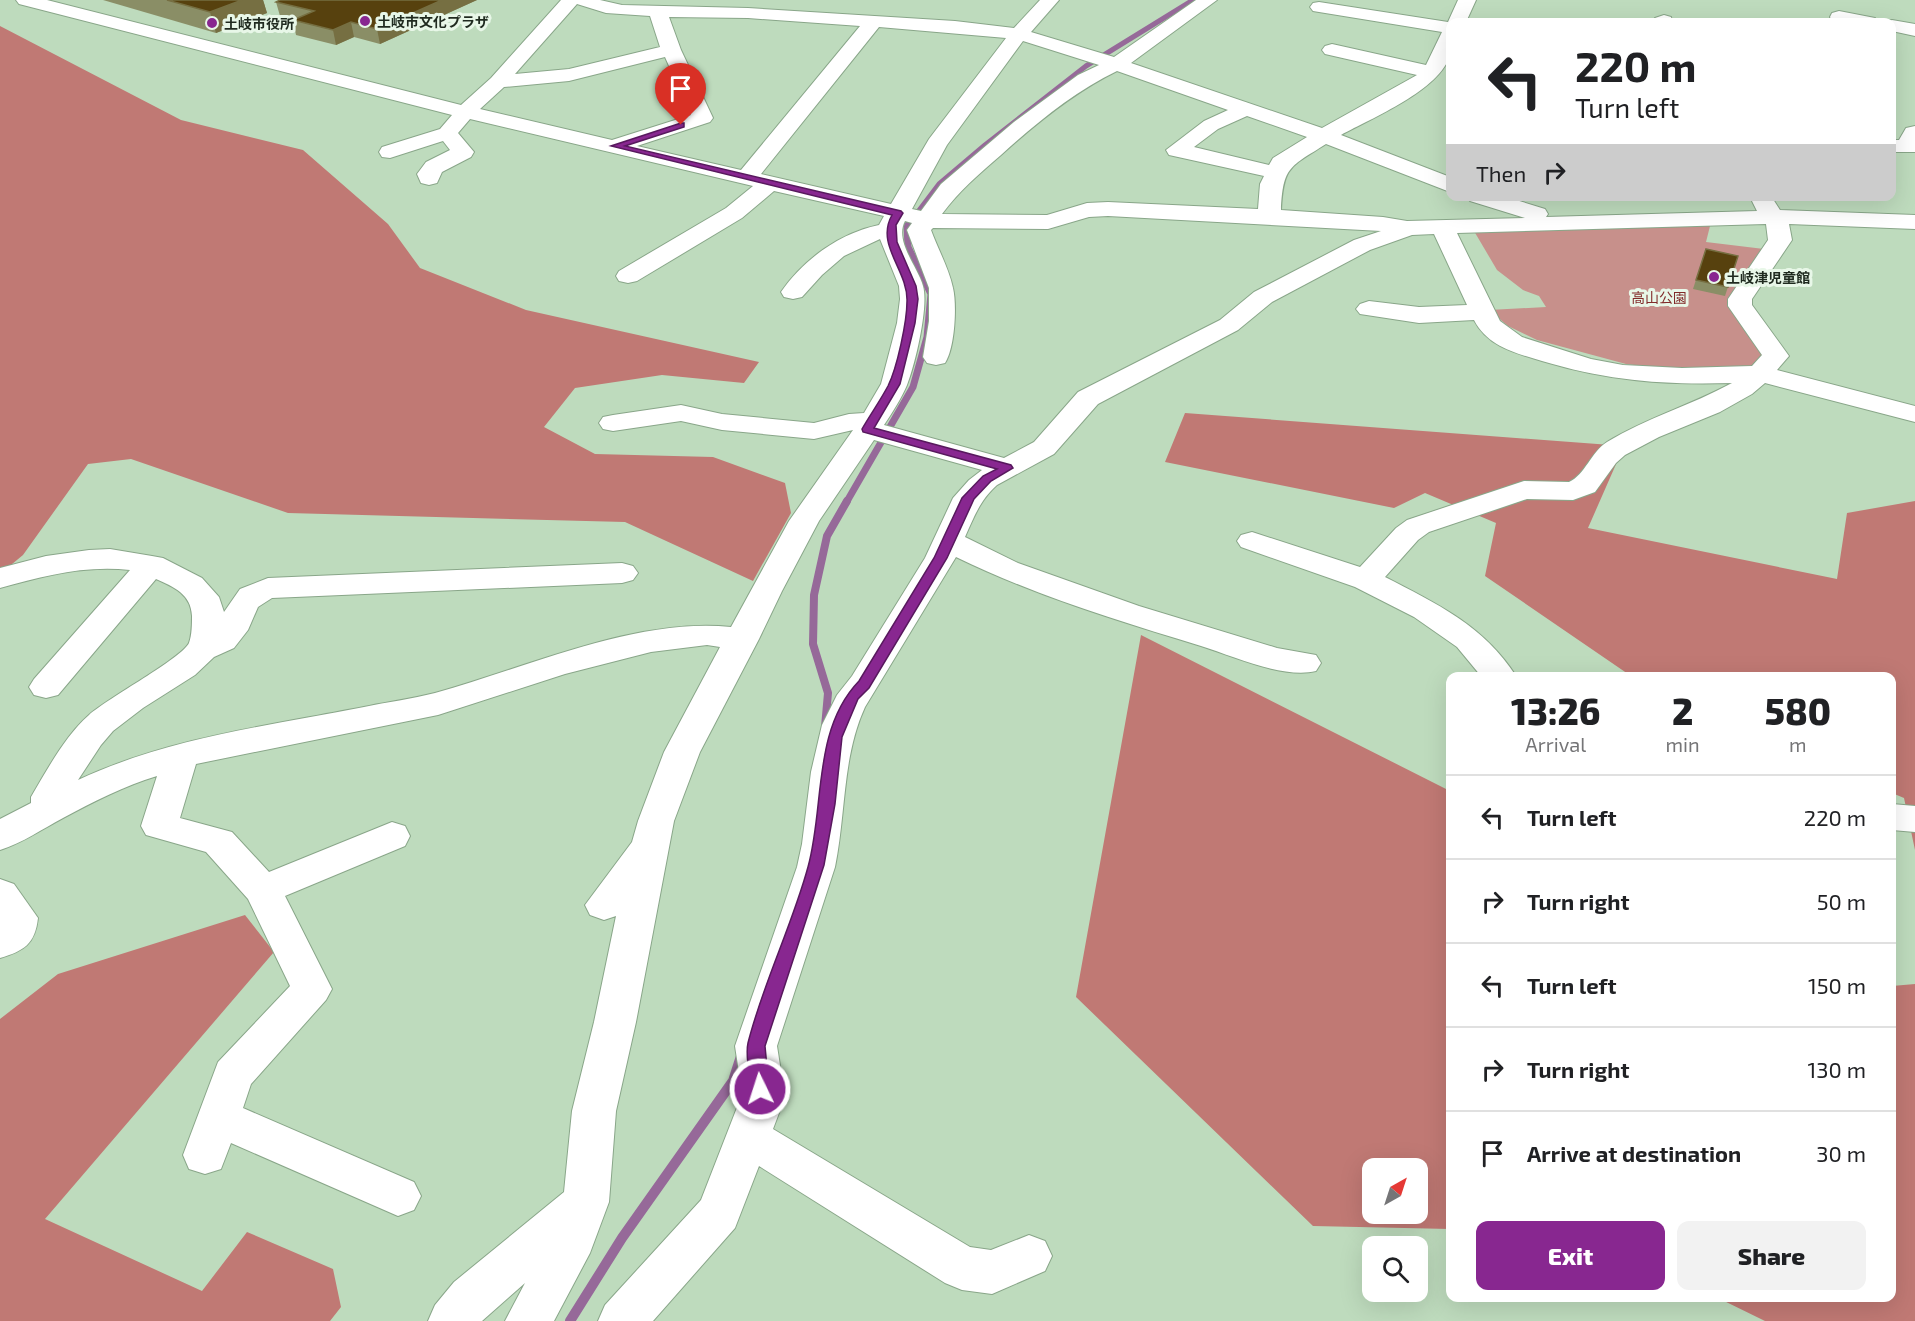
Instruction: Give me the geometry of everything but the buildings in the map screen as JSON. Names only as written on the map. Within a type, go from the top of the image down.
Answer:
[{"type":"street","points":[[25,0],[465,112],[771,182],[909,219],[976,223],[1048,222],[1087,210],[1108,209],[1269,216],[1383,224],[1407,228],[1558,222],[1768,207],[1915,222]]},
{"type":"street","points":[[390,152],[447,133],[465,112],[498,82],[572,0]]},
{"type":"street","points":[[583,0],[606,8],[658,12],[748,13],[1019,34],[1106,60],[1324,136],[1446,183]]},
{"type":"street","points":[[936,357],[942,321],[926,287],[892,242],[909,219],[937,144],[1019,34],[1050,0]]},
{"type":"street","points":[[793,292],[824,259],[848,244],[909,219],[949,189],[1021,126],[1085,79],[1106,60],[1208,0]]},
{"type":"street","points":[[1458,18],[1467,0]]},
{"type":"street","points":[[1319,8],[1446,27]]},
{"type":"street","points":[[615,146],[703,118],[671,50],[658,12]]},
{"type":"street","points":[[1313,60],[1332,50],[1357,13]]},
{"type":"street","points":[[1836,13],[1854,18]]},
{"type":"street","points":[[747,177],[874,21]]},
{"type":"street","points":[[1896,27],[1915,30]]},
{"type":"street","points":[[1269,216],[1271,184],[1281,163],[1324,136],[1416,85],[1432,72],[1446,43]]},
{"type":"street","points":[[498,82],[569,75],[671,50]]},
{"type":"street","points":[[1332,50],[1432,72]]},
{"type":"street","points":[[1246,109],[1211,125],[1177,150],[1276,173]]},
{"type":"street","points":[[1896,146],[1907,147],[1913,132]]},
{"type":"street","points":[[429,178],[428,174],[434,167],[463,152],[447,133]]},
{"type":"street","points":[[1896,163],[1915,168]]},
{"type":"street","points":[[628,276],[734,213],[771,182]]},
{"type":"street","points":[[1493,201],[1558,222]]},
{"type":"street","points":[[1366,580],[1400,540],[1418,526],[1524,490],[1573,491],[1579,489],[1585,486],[1615,449],[1649,431],[1710,406],[1743,388],[1761,374],[1776,356],[1740,306],[1740,299],[1780,240],[1782,233],[1768,207]]},
{"type":"street","points":[[529,1321],[574,1238],[586,1202],[594,1112],[656,821],[682,752],[804,521],[879,430],[899,371],[910,323],[912,299],[926,287],[926,252],[919,230],[909,219]]},
{"type":"street","points":[[1442,227],[1494,332],[1510,342],[1602,369],[1721,376],[1761,374],[1915,414]]},
{"type":"street","points":[[622,1321],[719,1213],[760,1105],[760,1072],[756,1046],[817,865],[827,804],[834,737],[852,697],[864,684],[948,541],[968,498],[987,479],[1044,448],[1059,434],[1070,417],[1088,398],[1229,325],[1263,297],[1362,245],[1399,234],[1407,228]]},
{"type":"street","points":[[1369,309],[1419,315],[1483,312]]},
{"type":"street","points":[[613,423],[681,413],[722,422],[814,431],[849,422],[1007,468]]},
{"type":"street","points":[[948,541],[1007,570],[1128,613],[1274,658],[1304,663]]},
{"type":"street","points":[[1252,541],[1366,580],[1425,610],[1469,639],[1496,672]]},
{"type":"street","points":[[0,578],[74,560],[113,558],[152,565],[184,580],[205,597],[209,619],[203,649]]},
{"type":"street","points":[[46,687],[152,565]]},
{"type":"street","points":[[49,809],[49,797],[99,724],[186,665],[203,649],[216,645],[230,636],[247,600],[255,593],[268,588],[622,573]]},
{"type":"street","points":[[0,836],[49,809],[125,773],[181,755],[438,704],[555,666],[651,642],[707,635],[743,639]]},
{"type":"street","points":[[181,755],[159,826],[219,842],[263,890],[312,988],[233,1075],[211,1136],[398,1196]]},
{"type":"street","points":[[1896,817],[1915,819]]},
{"type":"street","points":[[263,890],[392,836]]},
{"type":"street","points":[[604,905],[650,848]]},
{"type":"street","points":[[0,894],[19,918],[16,932],[0,943]]},
{"type":"street","points":[[749,1137],[962,1268],[992,1272],[1029,1256]]},
{"type":"street","points":[[452,1321],[471,1298],[586,1202]]},
{"type":"green space","name":"高山公園","points":[[1591,226],[1710,226],[1706,242],[1764,249],[1734,291],[1761,341],[1764,367],[1667,369],[1626,364],[1537,340],[1508,326],[1489,310],[1546,307],[1539,296],[1523,290],[1497,270],[1474,231]]},
{"type":"shaded area","points":[[0,26],[181,120],[303,150],[388,224],[420,268],[526,310],[759,362],[744,383],[662,375],[575,388],[544,427],[595,454],[713,457],[785,483],[791,513],[753,581],[625,522],[288,513],[131,459],[88,464],[23,555],[0,574]]},
{"type":"shaded area","points":[[1185,413],[1624,446],[1588,528],[1837,579],[1847,513],[1915,501],[1915,850],[1904,798],[1896,795],[1896,672],[1625,672],[1485,576],[1496,523],[1425,493],[1394,508],[1165,462]]},
{"type":"shaded area","points":[[1141,635],[1446,789],[1446,1229],[1313,1226],[1076,997]]},
{"type":"shaded area","points":[[245,915],[274,952],[45,1219],[202,1291],[247,1232],[333,1269],[341,1307],[330,1321],[0,1321],[0,1019],[58,974]]},
{"type":"shaded area","points":[[1915,984],[1915,1321],[1765,1321],[1726,1302],[1896,1302],[1896,986]]},
{"type":"waterway","points":[[911,221],[939,184],[985,145],[1086,66],[1193,0]]},
{"type":"waterway","points":[[846,503],[913,387],[927,337],[931,294],[908,247],[907,226],[912,220]]},
{"type":"waterway","points":[[825,727],[828,693],[813,644],[814,595],[827,536],[847,501]]},
{"type":"waterway","points":[[570,1321],[622,1238],[733,1081],[741,1056]]},
{"type":"place","name":"土岐市文化プラザ","points":[[365,21]]},
{"type":"place","name":"土岐市役所","points":[[212,23]]},
{"type":"place","name":"土岐津児童館","points":[[1714,277]]},
{"type":"route","points":[[681,125],[615,146],[898,213],[891,225],[892,242],[910,286],[912,299],[910,323],[894,384],[867,429],[1007,468],[987,479],[968,498],[940,558],[864,684],[852,697],[834,737],[827,804],[817,865],[756,1046],[760,1089]]}]
